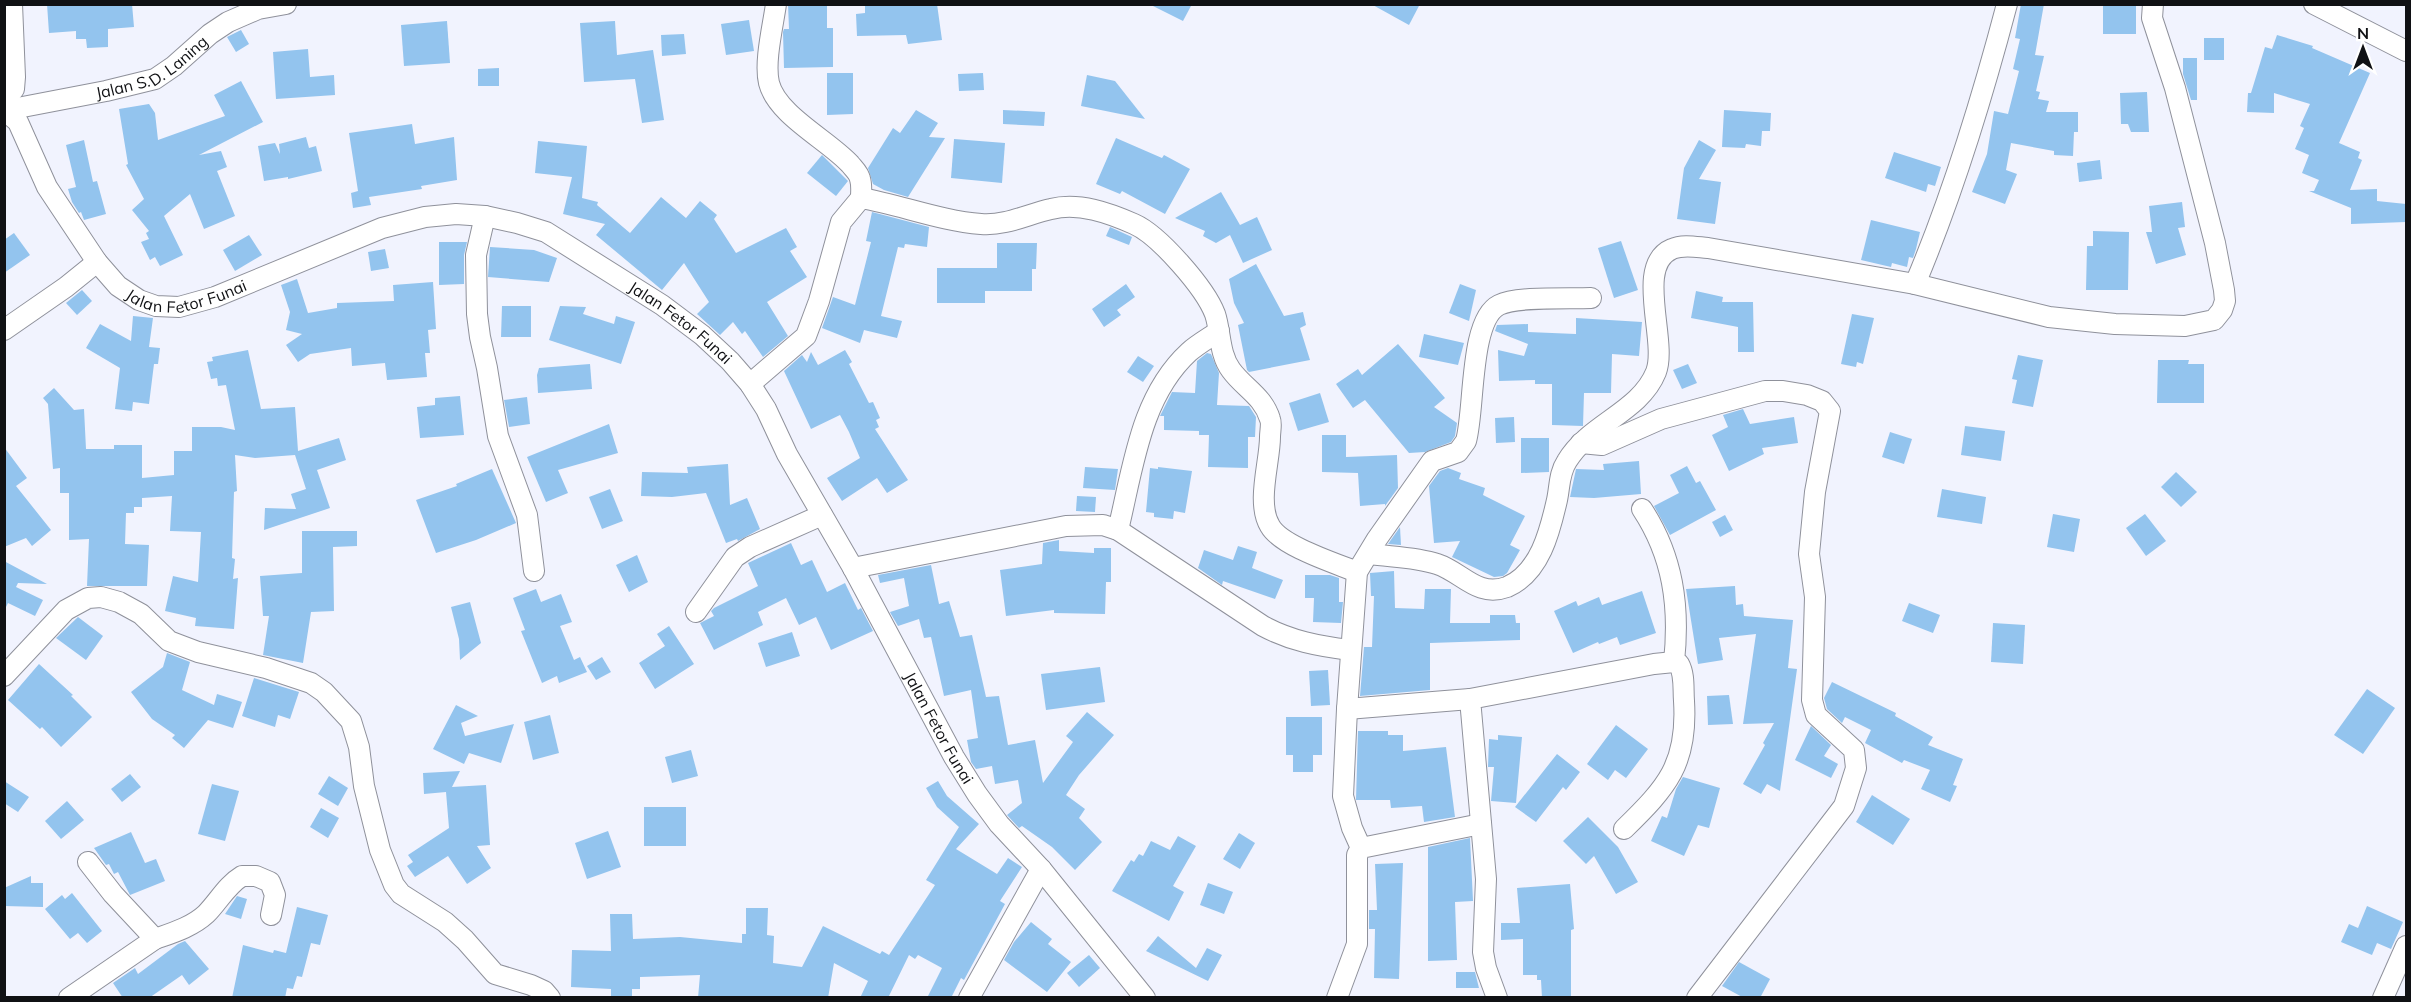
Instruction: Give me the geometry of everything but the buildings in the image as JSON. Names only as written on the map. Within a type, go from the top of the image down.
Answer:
[{"type":"street","points":[[5,107],[14,89],[15,77],[15,32],[12,4]]},
{"type":"street","name":"Jalan S.D. Laning","points":[[5,107],[106,91],[155,79],[228,22],[258,9],[286,4]]},
{"type":"street","points":[[750,384],[806,336],[819,301],[841,222],[861,198],[860,179],[857,172],[838,151],[803,125],[773,93],[769,81],[769,64],[776,4]]},
{"type":"street","points":[[1915,284],[1985,84],[2007,4]]},
{"type":"street","points":[[1370,554],[1439,564],[1462,580],[1484,590],[1506,587],[1522,578],[1538,558],[1566,462],[1581,443],[1606,421],[1639,398],[1657,370],[1659,348],[1654,293],[1655,267],[1660,257],[1672,249],[1684,246],[1708,248],[1915,284],[2049,317],[2115,324],[2185,326],[2207,323],[2219,316],[2225,301],[2215,243],[2175,88],[2152,18],[2153,4]]},
{"type":"street","points":[[2314,4],[2406,51]]},
{"type":"street","name":"Jalan Fetor Funai","points":[[5,107],[18,122],[48,187],[97,262],[118,286],[139,300],[156,306],[179,307],[215,297],[382,228],[425,217],[456,214],[517,222],[546,232],[662,305],[702,335],[730,361],[750,384],[766,409],[787,454],[853,568],[954,757],[977,794],[999,824],[1041,869],[1145,998]]},
{"type":"street","points":[[861,198],[981,224],[1003,224],[1053,208],[1076,206],[1103,212],[1151,233],[1203,291],[1215,314],[1223,353],[1230,369],[1256,393],[1271,420],[1264,488],[1269,526],[1290,543],[1357,573]]},
{"type":"street","points":[[485,216],[476,255],[477,314],[480,337],[488,368],[498,436],[527,515],[534,571]]},
{"type":"street","points":[[4,330],[66,287],[97,262]]},
{"type":"street","points":[[1361,848],[1348,818],[1343,796],[1350,650],[1357,573],[1377,539],[1432,461],[1458,452],[1466,441],[1480,337],[1488,312],[1499,304],[1515,301],[1591,298]]},
{"type":"street","points":[[1118,530],[1144,423],[1156,397],[1188,352],[1219,331]]},
{"type":"street","points":[[1581,443],[1602,445],[1661,419],[1765,391],[1784,391],[1807,395],[1822,401],[1830,411],[1815,492],[1809,554],[1815,597],[1812,700],[1816,715],[1854,750],[1856,768],[1844,806],[1697,998]]},
{"type":"street","points":[[1642,509],[1659,539],[1672,582],[1678,624],[1674,662]]},
{"type":"street","points":[[696,612],[735,557],[750,547],[822,515]]},
{"type":"street","points":[[853,568],[1066,526],[1103,525],[1118,530],[1263,626],[1285,637],[1314,645],[1350,650]]},
{"type":"street","points":[[4,676],[66,610],[88,598],[101,597],[119,602],[141,614],[169,641],[198,652],[266,668],[311,683],[324,692],[351,721],[359,747],[364,786],[380,850],[394,885],[401,894],[445,922],[465,940],[495,974],[531,985],[544,991],[550,998]]},
{"type":"street","points":[[1347,709],[1470,699],[1674,662]]},
{"type":"street","points":[[1624,829],[1667,782],[1680,756],[1685,713],[1681,668],[1674,662]]},
{"type":"street","points":[[1470,699],[1486,879],[1483,952],[1497,998]]},
{"type":"street","points":[[1337,998],[1357,944],[1357,855],[1361,848],[1481,824]]},
{"type":"street","points":[[88,862],[113,894],[154,939]]},
{"type":"street","points":[[969,998],[1041,869]]},
{"type":"street","points":[[69,998],[154,939],[181,929],[201,917],[242,876],[256,876],[270,882],[275,895],[271,915]]},
{"type":"street","points":[[2383,998],[2406,946]]}]
